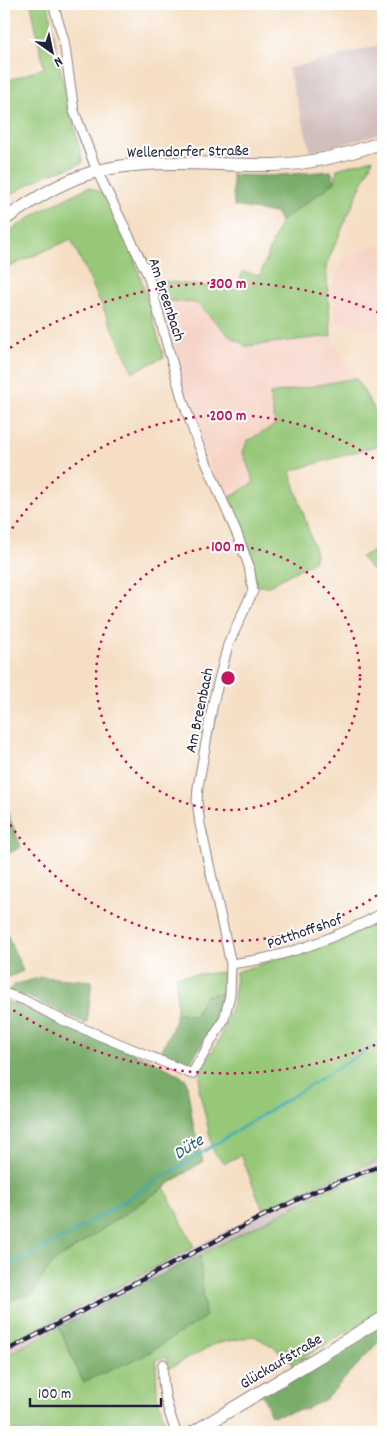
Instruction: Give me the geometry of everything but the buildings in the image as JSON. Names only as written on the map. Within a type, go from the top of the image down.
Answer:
[{"type":"street","name":"Am Breenbach","points":[[4,993],[192,1074],[224,1019],[230,995],[231,964],[200,824],[197,801],[198,787],[213,703],[228,645],[253,592],[249,566],[200,449],[184,403],[148,275],[96,171],[74,111],[64,41],[53,4]]},
{"type":"street","name":"Wellendorfer Straße","points":[[4,220],[56,188],[96,171],[137,164],[272,165],[334,157],[383,142]]},
{"type":"street","name":"Potthoffshof","points":[[231,964],[274,957],[347,932],[383,914]]},
{"type":"street","name":"Glückaufstraße","points":[[194,1432],[383,1318]]},
{"type":"street","points":[[164,1364],[162,1379],[176,1432]]},
{"type":"shaded area","points":[[383,44],[383,132],[311,152],[288,69]]},
{"type":"shaded area","points":[[383,244],[383,326],[370,329],[336,321],[332,287],[345,257]]},
{"type":"shaded area","points":[[158,300],[196,303],[230,337],[246,346],[331,336],[356,378],[270,394],[275,425],[247,441],[254,482],[225,501],[195,426],[174,364]]},
{"type":"shaded area","points":[[383,1159],[383,1168],[326,1190],[4,1357],[4,1346],[323,1182]]},
{"type":"green space","points":[[31,4],[48,4],[59,64],[83,163],[46,175],[4,198],[4,82],[44,68]]},
{"type":"green space","points":[[373,159],[326,265],[331,336],[246,346],[231,337],[196,303],[158,300],[155,280],[236,290],[243,272],[260,275],[281,221],[335,182],[337,169]]},
{"type":"green space","points":[[331,171],[335,182],[281,221],[275,213],[234,206],[232,175],[268,176]]},
{"type":"green space","points":[[88,187],[104,194],[133,253],[164,357],[133,372],[71,239],[4,269],[4,235],[39,212]]},
{"type":"green space","points":[[356,378],[383,424],[383,444],[290,471],[316,554],[314,561],[269,586],[258,586],[225,501],[254,482],[243,453],[247,441],[275,425],[270,394]]},
{"type":"green space","points":[[383,547],[383,581],[360,557]]},
{"type":"green space","points":[[4,803],[21,847],[4,856]]},
{"type":"green space","points":[[383,921],[383,1159],[323,1182],[263,1210],[241,1155],[225,1163],[214,1153],[199,1089],[201,1069],[219,1040],[234,1000],[236,972],[327,943]]},
{"type":"green space","points":[[4,927],[23,971],[4,979]]},
{"type":"green space","points":[[225,972],[222,993],[206,995],[194,1016],[177,1012],[176,976]]},
{"type":"green space","points":[[41,977],[92,981],[87,1024],[26,996],[8,991],[14,985]]},
{"type":"green space","points":[[222,993],[216,1021],[192,1060],[189,1070],[159,1056],[172,1029],[177,1012],[194,1016],[206,995]]},
{"type":"green space","points":[[4,1000],[156,1062],[186,1079],[193,1124],[203,1161],[51,1264],[32,1294],[4,1301]]},
{"type":"green space","points":[[383,1168],[383,1310],[293,1364],[274,1347],[254,1336],[215,1344],[167,1369],[167,1357],[156,1360],[157,1395],[167,1432],[4,1432],[4,1357],[59,1327],[83,1382],[205,1317],[200,1255],[326,1190]]},
{"type":"green space","points":[[164,1187],[194,1247],[4,1346],[4,1301],[31,1294],[51,1264]]},
{"type":"green space","points":[[200,1255],[205,1317],[145,1355],[83,1382],[59,1327]]},
{"type":"green space","points":[[383,1324],[383,1337],[326,1399],[306,1409],[271,1416],[264,1398],[258,1392]]},
{"type":"waterway","name":"Düte","points":[[4,1268],[69,1235],[383,1040]]},
{"type":"railway","points":[[4,1352],[265,1215],[324,1187],[383,1165]]}]
